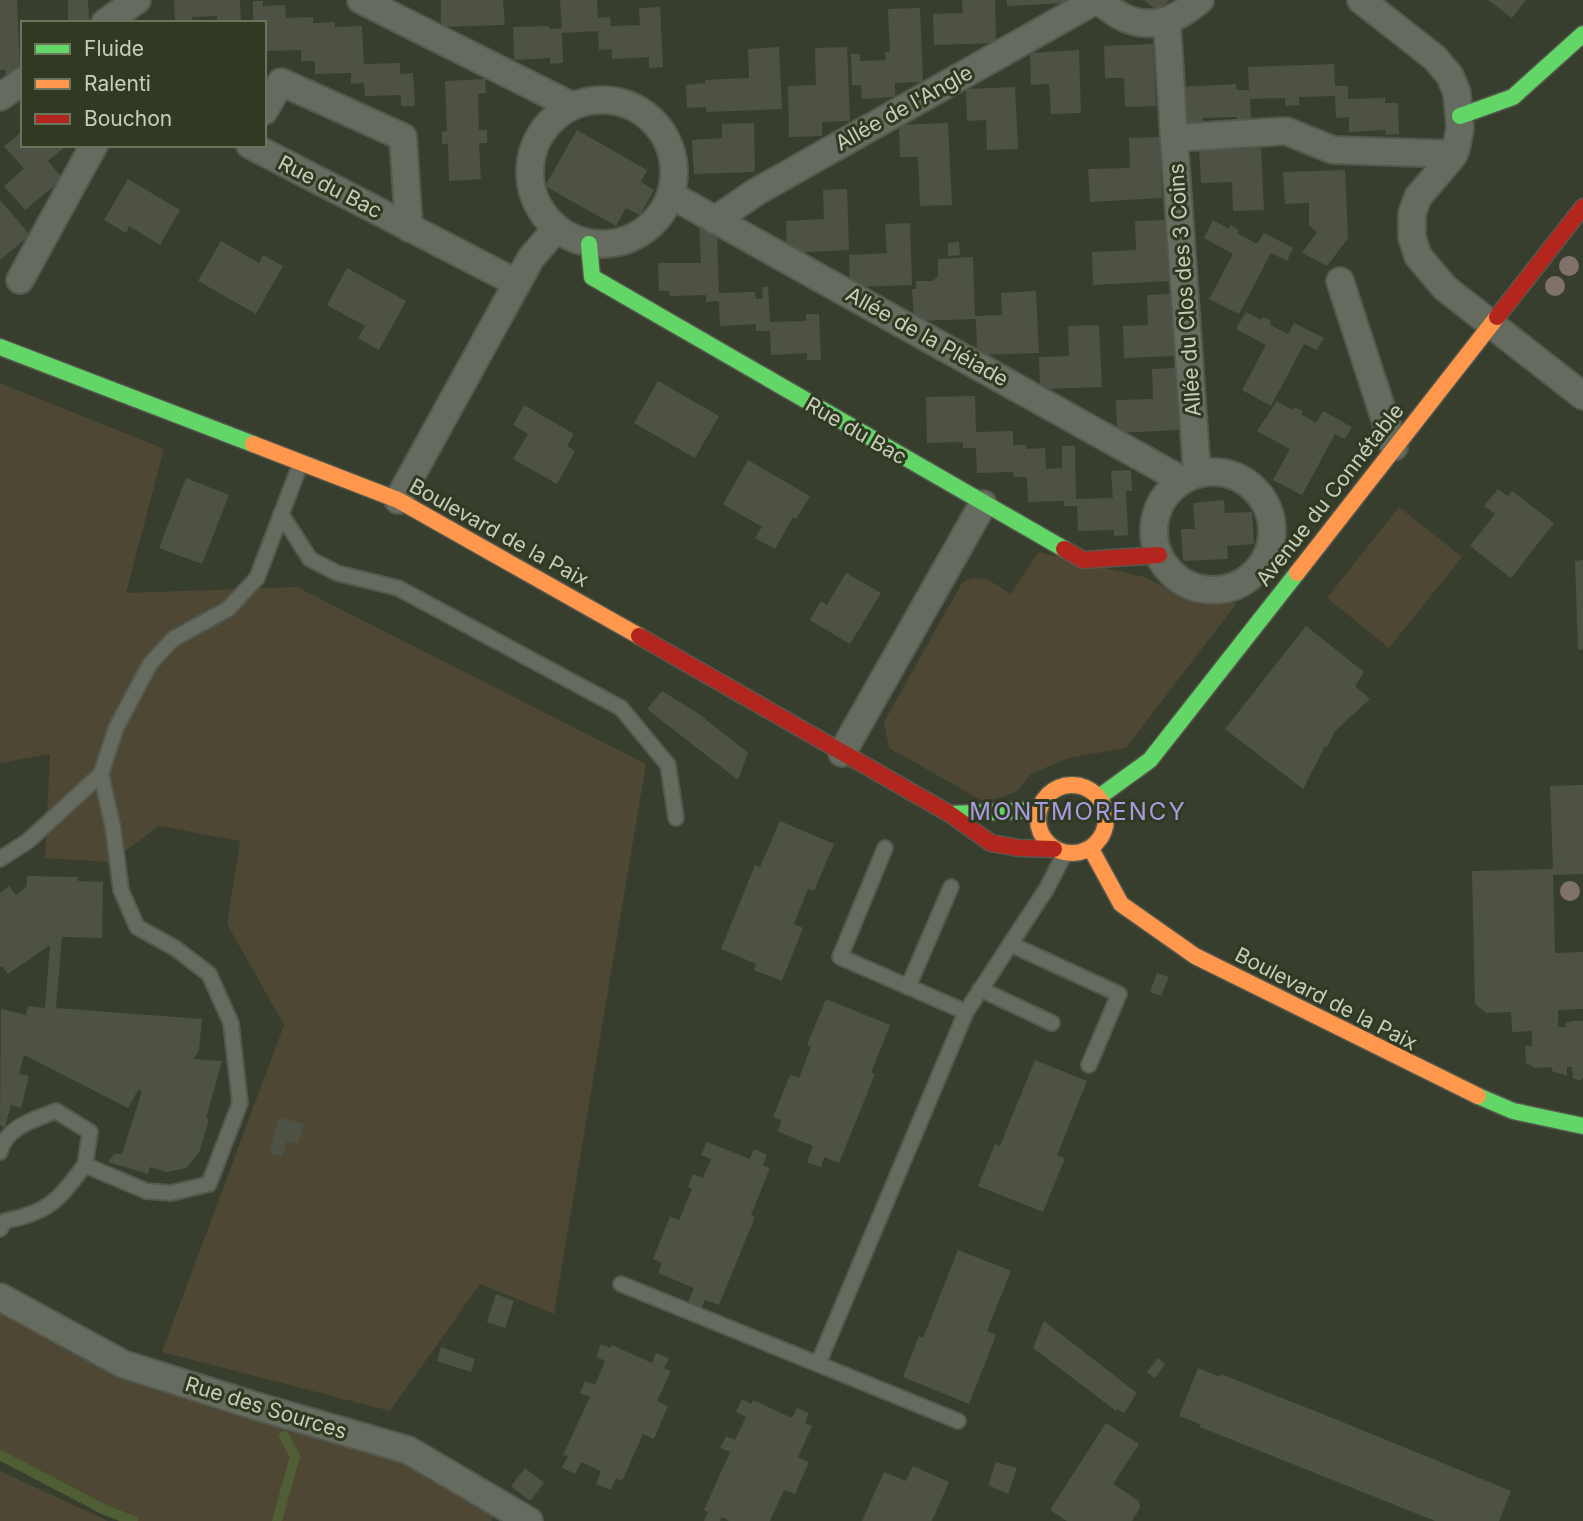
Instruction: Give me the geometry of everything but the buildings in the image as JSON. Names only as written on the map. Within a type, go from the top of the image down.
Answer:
[{"type":"main road","points":[[1460,116],[1513,97],[1583,34]]},
{"type":"main road","name":"Avenue du Connétable","points":[[1099,797],[1150,760],[1583,207]]},
{"type":"main road","name":"Rue du Bac","points":[[589,244],[592,277],[1083,560],[1159,555]]},
{"type":"main road","name":"Boulevard de la Paix","points":[[0,347],[398,500],[950,814],[991,843],[1060,851]]},
{"type":"main road","points":[[1062,786],[1085,787],[1099,797],[1106,812],[1107,824],[1103,835],[1091,849],[1076,854],[1060,851],[1043,839],[1038,820],[1039,810],[1044,800],[1062,786]]},
{"type":"main road","points":[[950,814],[1039,810]]},
{"type":"main road","name":"Boulevard de la Paix","points":[[1091,849],[1121,904],[1195,956],[1457,1088],[1513,1111],[1583,1126]]},
{"type":"street","points":[[108,21],[137,0]]},
{"type":"street","points":[[361,0],[570,105]]},
{"type":"street","points":[[1097,0],[1111,12],[1128,20],[1146,23],[1167,22],[1200,0]]},
{"type":"street","name":"Allée de l'Angle","points":[[715,220],[756,192],[1097,0]]},
{"type":"street","points":[[1361,0],[1435,58],[1446,69],[1457,93],[1460,116],[1458,143],[1454,154],[1416,202],[1411,225],[1414,247],[1421,261],[1445,288],[1583,396]]},
{"type":"street","points":[[1167,22],[1174,138]]},
{"type":"street","points":[[0,97],[21,82]]},
{"type":"street","name":"Rue du Bac","points":[[266,108],[281,82],[403,137],[409,228]]},
{"type":"street","points":[[607,98],[638,107],[663,129],[675,160],[671,195],[661,215],[642,234],[614,244],[589,244],[556,229],[533,198],[528,166],[540,133],[570,105],[589,99],[607,98]]},
{"type":"street","name":"Allée du Clos des 3 Coins","points":[[1190,477],[1174,138],[1286,131],[1334,150],[1454,154]]},
{"type":"street","points":[[20,280],[93,147]]},
{"type":"street","name":"Rue du Bac","points":[[254,147],[517,283]]},
{"type":"street","name":"Allée de la Pléiade","points":[[671,195],[1190,477]]},
{"type":"street","points":[[398,500],[531,258],[556,229]]},
{"type":"street","points":[[1340,281],[1395,447]]},
{"type":"street","points":[[1216,471],[1233,475],[1250,484],[1262,497],[1270,513],[1273,531],[1266,557],[1250,578],[1234,587],[1199,589],[1182,582],[1169,570],[1159,555],[1155,522],[1160,505],[1170,491],[1190,477],[1216,471]]},
{"type":"street","points":[[842,753],[984,504]]},
{"type":"street","name":"Rue des Sources","points":[[0,1297],[123,1364],[408,1450],[529,1521]]},
{"type":"lane","points":[[0,859],[28,841],[101,774],[116,728],[150,664],[173,639],[228,609],[257,578],[300,463]]},
{"type":"lane","points":[[281,514],[310,559],[337,573],[398,589],[621,708],[668,765],[676,818]]},
{"type":"lane","points":[[85,1165],[146,1191],[171,1193],[209,1184],[240,1103],[231,1023],[209,974],[175,948],[137,927],[121,890],[113,828],[101,774]]},
{"type":"lane","points":[[885,848],[840,957],[966,1012]]},
{"type":"lane","points":[[818,1364],[966,1012],[1046,888],[1060,851]]},
{"type":"lane","points":[[908,987],[951,887]]},
{"type":"lane","points":[[1010,944],[1119,994],[1089,1065]]},
{"type":"lane","points":[[980,989],[1052,1023]]},
{"type":"lane","points":[[0,1152],[2,1144],[17,1128],[56,1111],[90,1132],[85,1165],[57,1200],[30,1216],[2,1220]]},
{"type":"lane","points":[[621,1283],[958,1421]]},
{"type":"shaded area","points":[[0,383],[164,449],[126,593],[297,587],[646,764],[554,1314],[480,1284],[390,1411],[162,1352],[284,1025],[227,924],[240,841],[159,826],[110,862],[45,858],[50,754],[0,763]]},
{"type":"shaded area","points":[[1399,507],[1462,557],[1389,648],[1327,598]]},
{"type":"shaded area","points":[[1038,552],[1144,577],[1199,603],[1230,601],[1236,604],[1126,748],[1068,758],[1031,774],[1018,790],[1004,797],[983,801],[889,748],[884,722],[962,583],[981,578],[1011,594]]},
{"type":"shaded area","points":[[0,1297],[123,1364],[408,1450],[503,1505],[491,1521],[135,1521],[98,1506],[0,1455]]},
{"type":"shaded area","points":[[0,1471],[108,1521],[0,1521]]},
{"type":"waterway","points":[[277,1521],[295,1456],[284,1436]]},
{"type":"waterway","points":[[0,1455],[105,1510],[133,1521]]},
{"type":"traffic: fast","points":[[1460,116],[1513,97],[1583,34]]},
{"type":"traffic: fast","points":[[589,244],[592,277],[1064,549]]},
{"type":"traffic: fast","points":[[0,347],[253,444]]},
{"type":"traffic: fast","points":[[1099,797],[1150,760],[1297,573]]},
{"type":"traffic: fast","points":[[950,814],[1039,810]]},
{"type":"traffic: fast","points":[[1478,1096],[1513,1111],[1583,1126]]},
{"type":"traffic: slow","points":[[1297,573],[1497,317]]},
{"type":"traffic: slow","points":[[253,444],[398,500],[639,636]]},
{"type":"traffic: slow","points":[[1065,785],[1079,785],[1091,790],[1101,800],[1106,819],[1101,838],[1091,848],[1079,853],[1065,853],[1053,848],[1043,838],[1038,826],[1038,812],[1043,800],[1053,790],[1065,785]]},
{"type":"traffic: slow","points":[[1091,849],[1121,904],[1195,956],[1478,1096]]},
{"type":"traffic: jam","points":[[1497,317],[1583,207]]},
{"type":"traffic: jam","points":[[1064,549],[1083,560],[1159,555]]},
{"type":"traffic: jam","points":[[639,636],[950,814],[991,843],[1019,848],[1054,849]]},
{"type":"district","name":"MONTMORENCY","points":[[1078,812]]}]
